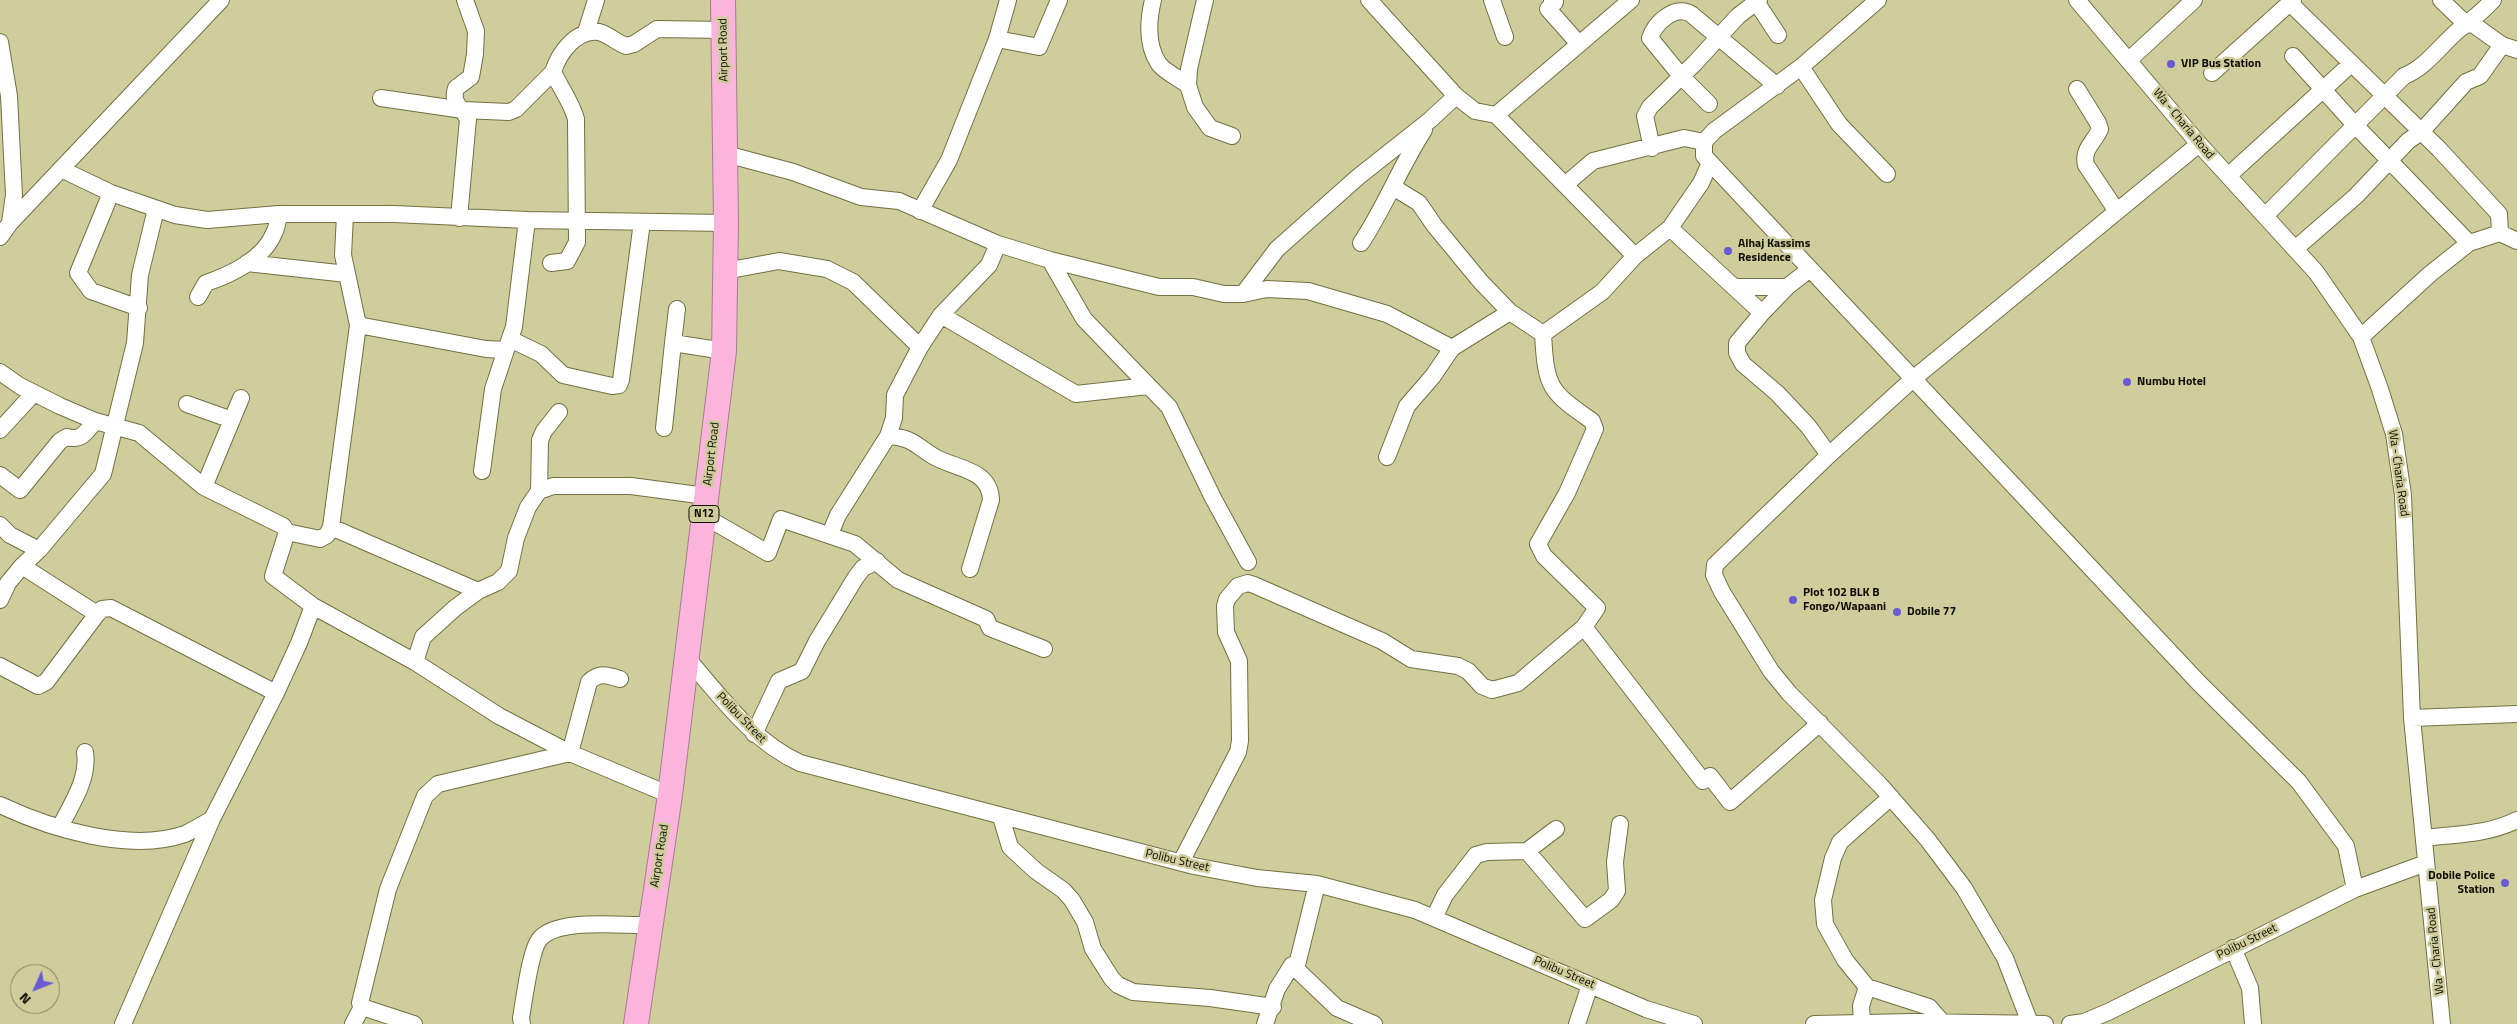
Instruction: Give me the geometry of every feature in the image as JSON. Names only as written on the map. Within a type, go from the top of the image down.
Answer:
[{"type":"highway","name":"Airport Road","points":[[636,1024],[670,795],[724,351],[726,154],[723,0]]},
{"type":"street","points":[[0,237],[10,223],[221,0]]},
{"type":"street","points":[[457,0],[470,16]]},
{"type":"street","points":[[460,218],[468,119],[463,110],[456,105],[454,97],[456,88],[468,80],[472,72],[476,31],[465,0]]},
{"type":"street","points":[[381,98],[463,110],[509,112],[516,109],[553,72],[563,50],[586,32],[596,0]]},
{"type":"street","points":[[920,211],[949,160],[997,39],[1008,0]]},
{"type":"street","points":[[997,39],[1039,47],[1059,0]]},
{"type":"street","points":[[1153,0],[1149,16],[1149,41],[1160,65],[1188,85]]},
{"type":"street","points":[[1205,0],[1189,69],[1188,85],[1195,108],[1210,128],[1232,136]]},
{"type":"street","points":[[1369,0],[1456,96],[1475,112],[1496,115],[1635,256]]},
{"type":"street","points":[[1492,0],[1505,37]]},
{"type":"street","points":[[1552,0],[1555,2],[1548,9],[1579,44]]},
{"type":"street","points":[[1496,115],[1631,0]]},
{"type":"street","points":[[1878,0],[1801,67],[1725,122],[1704,142],[1704,156],[2192,676],[2299,782],[2346,846],[2355,889]]},
{"type":"street","name":"Wa - Charia Road","points":[[2077,0],[2130,60],[2199,144],[2316,272],[2361,337],[2394,434],[2403,496],[2412,718],[2442,1024]]},
{"type":"street","points":[[2130,60],[2194,0]]},
{"type":"street","points":[[2295,249],[2356,196],[2408,141],[2421,132],[2466,82],[2480,76],[2510,48],[2474,25],[2466,24],[2441,0]]},
{"type":"street","points":[[2265,216],[2404,76],[2415,71],[2466,24],[2480,15],[2493,0]]},
{"type":"street","points":[[1652,148],[1645,116],[1650,107],[1738,16],[1757,1],[1778,35]]},
{"type":"street","points":[[2212,73],[2291,2],[2350,64],[2421,132],[2499,214],[2500,233]]},
{"type":"street","points":[[1709,104],[1680,76],[1650,38],[1666,18],[1674,12],[1686,11],[1777,86]]},
{"type":"street","points":[[586,32],[600,32],[626,46],[634,44],[657,29],[724,30]]},
{"type":"street","points":[[0,42],[14,195],[10,223]]},
{"type":"street","points":[[2293,56],[2355,125],[2469,243]]},
{"type":"street","points":[[2228,176],[2350,64]]},
{"type":"street","points":[[1801,67],[1839,124],[1886,174]]},
{"type":"street","points":[[551,263],[567,262],[577,242],[576,119],[571,101],[560,87],[553,72]]},
{"type":"street","points":[[2077,89],[2100,129],[2086,150],[2084,157],[2086,165],[2116,210]]},
{"type":"street","points":[[1243,294],[1277,249],[1358,177],[1430,120],[1456,96]]},
{"type":"street","points":[[1361,243],[1380,214],[1400,169],[1430,120]]},
{"type":"street","points":[[1566,184],[1593,161],[1652,148],[1684,138],[1704,142]]},
{"type":"street","points":[[1814,1024],[1862,1022],[2038,1023],[1964,888],[1928,840],[1891,797],[1820,723],[1788,693],[1771,671],[1750,639],[1714,575],[1715,565],[1829,455],[1914,379],[2116,210],[2199,144]]},
{"type":"street","points":[[726,154],[793,172],[861,197],[899,201],[998,244],[1050,260],[1159,287],[1193,287],[1224,294],[1243,294],[1267,289],[1308,291],[1387,314],[1452,348]]},
{"type":"street","points":[[1543,334],[1602,292],[1635,256],[1670,228],[1701,183],[1710,163]]},
{"type":"street","points":[[61,169],[111,193],[175,216],[207,220],[279,214],[726,223]]},
{"type":"street","points":[[1393,187],[1419,203],[1434,225],[1481,282],[1510,312],[1543,334]]},
{"type":"street","points":[[111,193],[78,273],[91,291],[139,308]]},
{"type":"street","points":[[0,600],[8,583],[22,566],[39,550],[99,482],[108,460],[135,343],[140,275],[156,209]]},
{"type":"street","points":[[198,297],[206,283],[225,276],[247,263],[269,242],[274,233],[279,214]]},
{"type":"street","points":[[0,372],[34,393],[95,420],[139,433],[204,487],[272,520],[283,526],[287,532],[320,539],[327,535],[331,526],[358,325],[343,255],[345,215]]},
{"type":"street","points":[[482,471],[493,389],[514,327],[527,220]]},
{"type":"street","points":[[358,325],[486,349],[508,344],[541,354],[563,375],[612,386],[619,384],[642,222]]},
{"type":"street","points":[[1670,228],[1762,312]]},
{"type":"street","points":[[2361,337],[2430,274],[2469,243],[2500,233],[2517,240]]},
{"type":"street","points":[[830,534],[838,516],[888,436],[894,418],[895,395],[920,347],[941,315],[989,265],[998,244]]},
{"type":"street","points":[[1050,260],[1084,319],[1169,408],[1213,498],[1248,562]]},
{"type":"street","points":[[725,271],[779,261],[827,269],[853,282],[920,347]]},
{"type":"street","points":[[247,263],[347,274]]},
{"type":"street","points":[[1810,269],[1787,287],[1762,312],[1737,344],[1737,353],[1743,364],[1777,392],[1808,426],[1829,455]]},
{"type":"street","points":[[1734,287],[1787,287]]},
{"type":"street","points":[[664,428],[677,309]]},
{"type":"street","points":[[1388,457],[1408,406],[1433,376],[1452,348],[1510,312]]},
{"type":"street","points":[[941,315],[1076,394],[1148,386]]},
{"type":"street","points":[[1182,862],[1233,764],[1240,741],[1239,661],[1226,632],[1225,606],[1227,599],[1238,586],[1248,583],[1254,585],[1382,641],[1412,659],[1458,666],[1468,671],[1482,686],[1492,690],[1518,684],[1584,626],[1596,608],[1544,556],[1538,544],[1567,493],[1595,424],[1561,400],[1552,390],[1544,364],[1543,334]]},
{"type":"street","points":[[673,343],[724,351]]},
{"type":"street","points":[[0,430],[34,393]]},
{"type":"street","points":[[204,487],[240,398]]},
{"type":"street","points":[[186,404],[232,420]]},
{"type":"street","points":[[540,491],[540,440],[544,431],[559,412]]},
{"type":"street","points":[[0,475],[20,490],[60,441],[67,436],[76,439],[82,436],[95,420]]},
{"type":"street","points":[[888,436],[908,438],[932,456],[968,469],[979,476],[987,485],[991,500],[970,569]]},
{"type":"street","points":[[415,662],[423,637],[478,591],[498,582],[509,571],[516,538],[528,507],[540,491],[552,486],[569,485],[631,486],[705,506],[768,553],[781,519],[830,534],[855,544],[877,560],[898,580],[986,619],[990,628],[1044,648]]},
{"type":"street","points":[[0,525],[10,535],[39,550]]},
{"type":"street","points":[[331,526],[478,591]]},
{"type":"street","points":[[287,532],[273,576],[313,606],[415,662],[500,716],[570,753],[670,795]]},
{"type":"street","points":[[754,734],[779,680],[802,671],[817,641],[856,577],[863,568],[877,560]]},
{"type":"street","points":[[22,566],[97,614]]},
{"type":"street","points":[[123,1024],[212,819],[276,693],[299,643],[313,606]]},
{"type":"street","points":[[0,666],[38,686],[46,682],[97,614],[102,609],[110,608],[276,693]]},
{"type":"street","points":[[1584,626],[1703,781],[1710,776],[1730,802],[1820,723]]},
{"type":"street","name":"Polibu Street","points":[[687,658],[754,734],[781,754],[808,766],[1182,862],[1257,878],[1317,884],[1386,900],[1434,918],[1646,1009],[1694,1024]]},
{"type":"street","points":[[570,753],[589,682],[595,676],[605,674],[620,679]]},
{"type":"street","points":[[2412,718],[2517,714]]},
{"type":"street","points":[[60,827],[83,781],[87,764],[85,752]]},
{"type":"street","points":[[353,1024],[362,1007],[360,1003],[388,889],[425,796],[438,784],[570,753]]},
{"type":"street","points":[[1891,797],[1840,842],[1823,900],[1825,924],[1845,960],[1867,987],[1930,1007],[1942,1022]]},
{"type":"street","points":[[0,805],[60,827],[112,839],[147,841],[186,833],[212,819]]},
{"type":"street","points":[[1001,817],[1010,847],[1036,871],[1063,890],[1072,900],[1085,922],[1094,948],[1112,980],[1118,985],[1133,992],[1210,998],[1273,1007]]},
{"type":"street","points":[[2424,838],[2469,835],[2499,828],[2517,820]]},
{"type":"street","points":[[1527,851],[1585,919],[1610,900],[1617,892],[1615,862],[1620,824]]},
{"type":"street","points":[[1434,918],[1445,895],[1476,855],[1527,851],[1556,829]]},
{"type":"street","name":"Polibu Street","points":[[2070,1024],[2084,1022],[2108,1012],[2233,948],[2355,889],[2426,863]]},
{"type":"street","points":[[1292,966],[1296,969],[1317,884]]},
{"type":"street","points":[[522,1024],[521,1018],[533,956],[538,940],[547,932],[564,926],[650,926]]},
{"type":"street","points":[[2233,948],[2250,988],[2253,1024]]},
{"type":"street","points":[[1265,1024],[1273,1007],[1277,989],[1292,966]]},
{"type":"street","points":[[1292,966],[1337,1008],[1374,1024]]},
{"type":"street","points":[[1577,1024],[1590,984]]},
{"type":"street","points":[[1862,1022],[1861,1006],[1867,987]]},
{"type":"street","points":[[362,1007],[414,1024]]},
{"type":"place","name":"VIP Bus Station","points":[[2171,64]]},
{"type":"place","name":"Alhaj Kassims Residence","points":[[1728,251]]},
{"type":"place","name":"Numbu Hotel","points":[[2127,382]]},
{"type":"place","name":"Plot 102 BLK B Fongo/Wapaani","points":[[1793,600]]},
{"type":"place","name":"Dobile 77","points":[[1897,612]]},
{"type":"place","name":"Dobile Police Station","points":[[2505,883]]}]
